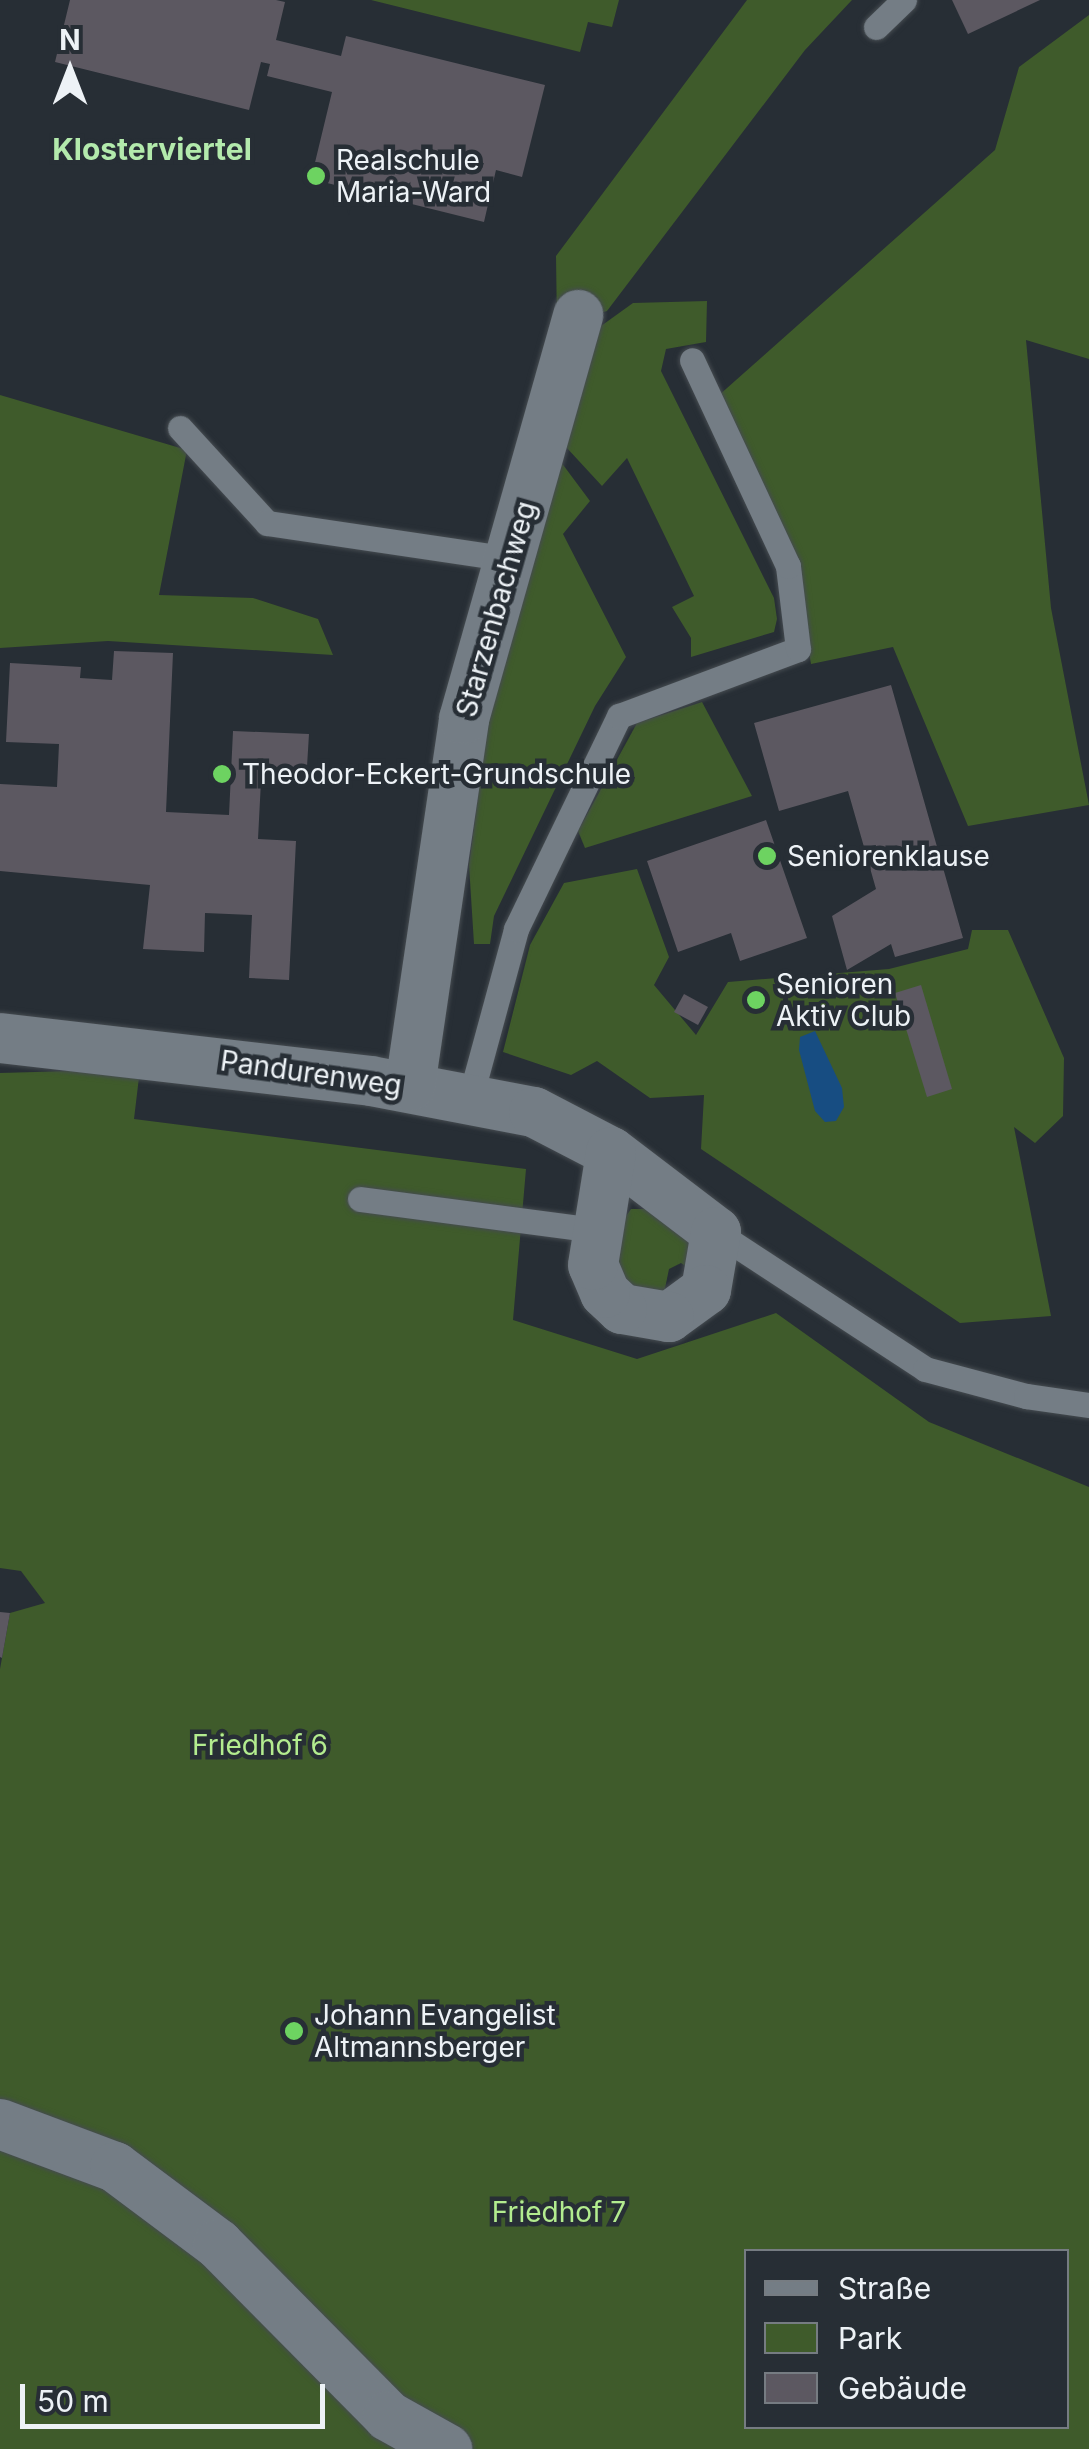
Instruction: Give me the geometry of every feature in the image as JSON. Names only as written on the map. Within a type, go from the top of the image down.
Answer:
[{"type":"street","name":"Starzenbachweg","points":[[410,1086],[464,719],[578,315]]},
{"type":"street","name":"Pandurenweg","points":[[0,1038],[410,1086],[471,1095],[534,1112],[611,1152],[716,1232]]},
{"type":"street","points":[[611,1152],[593,1265],[605,1293],[645,1318],[668,1317],[706,1290],[716,1232]]},
{"type":"street","points":[[0,2124],[115,2167],[218,2244],[388,2416],[447,2449]]},
{"type":"lane","points":[[876,27],[904,0]]},
{"type":"lane","points":[[471,1095],[516,928],[619,716],[798,648],[788,566],[692,360]]},
{"type":"lane","points":[[180,428],[267,524],[510,559]]},
{"type":"lane","points":[[360,1199],[596,1230]]},
{"type":"lane","name":"Pandurenweg","points":[[716,1232],[925,1368],[1026,1396],[1089,1405]]},
{"type":"green space","points":[[371,0],[619,0],[612,27],[588,22],[580,52]]},
{"type":"green space","points":[[747,0],[852,0],[805,50],[607,311],[557,327],[556,256]]},
{"type":"green space","points":[[1089,15],[1089,359],[1026,340],[1051,608],[1089,805],[968,826],[893,647],[811,664],[791,544],[718,396],[995,150],[1019,67]]},
{"type":"green space","points":[[707,301],[706,342],[666,349],[661,371],[774,598],[777,619],[774,632],[691,657],[691,638],[672,607],[694,596],[627,458],[602,486],[566,447],[601,326],[633,303]]},
{"type":"green space","points":[[0,395],[187,450],[159,595],[253,598],[318,619],[333,655],[108,641],[0,648]]},
{"type":"green space","points":[[558,458],[590,501],[563,534],[626,657],[595,706],[494,916],[490,944],[474,944],[469,865],[488,721]]},
{"type":"green space","points":[[702,702],[752,796],[585,848],[578,831],[637,723]]},
{"type":"green space","points":[[637,869],[669,957],[654,985],[696,1035],[728,982],[889,969],[968,949],[972,930],[1008,930],[1064,1058],[1063,1116],[1035,1143],[1014,1127],[1051,1316],[960,1323],[701,1149],[704,1095],[650,1098],[597,1061],[571,1075],[503,1052],[530,945],[564,883]]},
{"type":"green space","points":[[140,1069],[134,1119],[526,1169],[513,1320],[637,1359],[776,1313],[929,1422],[1089,1487],[1089,2449],[0,2449],[0,1669],[10,1613],[45,1603],[21,1571],[0,1568],[0,1073]]},
{"type":"green space","points":[[631,1209],[653,1209],[693,1239],[690,1269],[681,1263],[669,1269],[663,1298],[638,1301],[612,1253],[617,1229]]},
{"type":"water","points":[[815,1031],[842,1088],[844,1107],[836,1121],[825,1122],[815,1111],[799,1050],[800,1037]]},
{"type":"building","points":[[70,0],[276,0],[285,2],[276,40],[341,56],[346,36],[545,85],[522,177],[496,170],[484,222],[311,179],[332,92],[267,76],[270,64],[261,62],[249,110],[55,62]]},
{"type":"building","points":[[952,0],[1040,0],[968,34]]},
{"type":"building","points":[[114,651],[173,653],[166,812],[229,815],[233,731],[309,734],[306,783],[261,781],[258,839],[296,841],[289,980],[249,978],[252,915],[205,913],[204,952],[143,949],[150,885],[0,871],[0,784],[57,787],[59,744],[6,742],[10,663],[81,667],[80,678],[112,680]]},
{"type":"building","points":[[891,685],[963,938],[895,957],[891,944],[847,970],[832,916],[876,889],[848,791],[779,811],[754,723]]},
{"type":"building","points":[[766,820],[807,938],[740,961],[731,933],[678,952],[647,861]]},
{"type":"building","points":[[921,985],[952,1089],[927,1097],[895,993]]},
{"type":"building","points":[[684,994],[708,1007],[698,1025],[674,1012]]},
{"type":"building","points":[[0,1612],[10,1613],[2,1658],[0,1657]]},
{"type":"place","name":"Realschule Maria-Ward","points":[[316,176]]},
{"type":"place","name":"Theodor-Eckert-Grundschule","points":[[222,774]]},
{"type":"place","name":"Seniorenklause","points":[[767,856]]},
{"type":"place","name":"Senioren Aktiv Club","points":[[756,1000]]},
{"type":"place","name":"Johann Evangelist Altmannsberger","points":[[294,2031]]},
{"type":"district","name":"Klosterviertel","points":[[152,149]]},
{"type":"park label","name":"Friedhof 6","points":[[260,1745]]},
{"type":"park label","name":"Friedhof 7","points":[[559,2212]]}]
